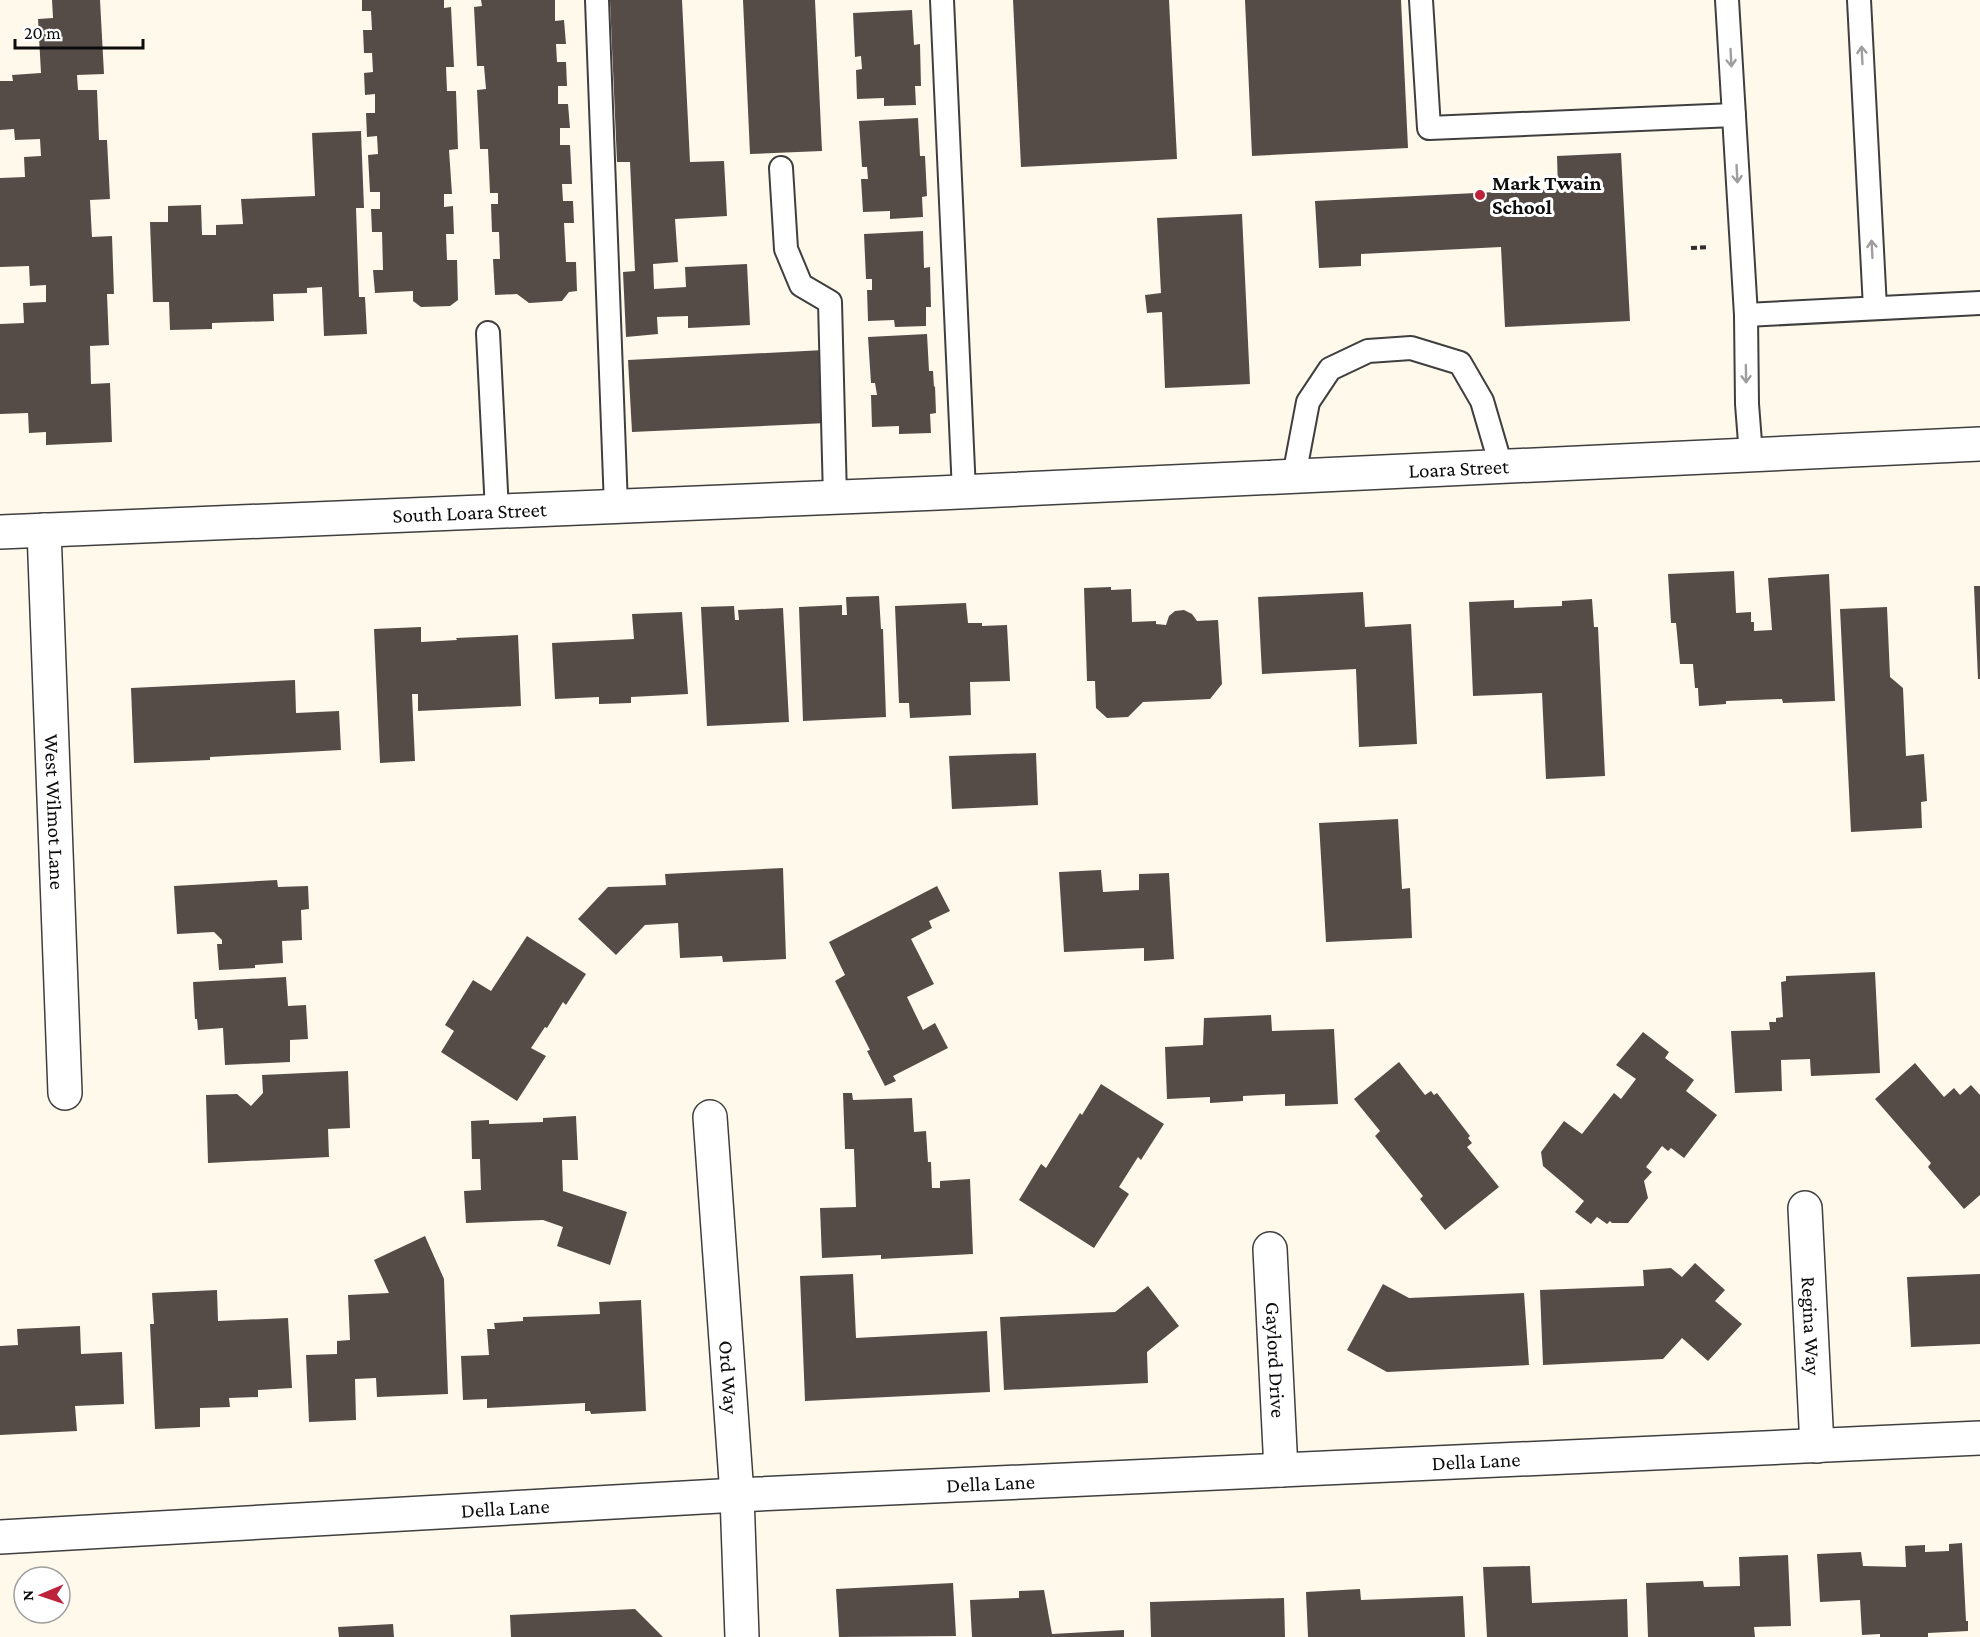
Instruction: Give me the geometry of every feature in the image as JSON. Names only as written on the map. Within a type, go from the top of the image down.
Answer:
[{"type":"street","name":"Loara Street","points":[[951,493],[1980,444]]},
{"type":"street","name":"South Loara Street","points":[[0,532],[951,493]]},
{"type":"street","name":"West Wilmot Lane","points":[[44,530],[65,1093]]},
{"type":"street","name":"Ord Way","points":[[710,1117],[737,1495],[742,1637]]},
{"type":"street","name":"Regina Way","points":[[1805,1208],[1817,1446]]},
{"type":"street","name":"Gaylord Drive","points":[[1270,1249],[1281,1470]]},
{"type":"street","name":"Della Lane","points":[[0,1537],[737,1495],[1980,1438]]},
{"type":"lane","points":[[597,0],[616,506]]},
{"type":"lane","points":[[942,0],[951,493]]},
{"type":"lane","points":[[1421,0],[1429,128],[1734,115]]},
{"type":"lane","points":[[1728,0],[1746,315],[1747,404],[1751,455]]},
{"type":"lane","points":[[1859,0],[1875,308]]},
{"type":"lane","points":[[781,168],[786,249],[801,285],[830,302],[835,498]]},
{"type":"lane","points":[[1746,315],[1980,303]]},
{"type":"lane","points":[[488,333],[497,511]]},
{"type":"lane","points":[[1294,476],[1308,402],[1330,369],[1368,351],[1411,348],[1460,363],[1482,401],[1501,466]]},
{"type":"building","points":[[52,0],[100,0],[104,74],[77,75],[78,90],[97,90],[99,140],[107,140],[110,199],[90,200],[92,237],[112,236],[114,294],[107,294],[109,345],[90,346],[91,384],[110,383],[112,442],[46,445],[46,432],[29,433],[28,413],[0,414],[0,324],[24,323],[23,303],[46,302],[46,285],[30,286],[29,266],[0,267],[0,178],[25,177],[24,157],[41,156],[40,139],[15,140],[14,129],[0,130],[0,81],[13,81],[12,75],[41,73],[38,19],[53,18]]},
{"type":"building","points":[[362,0],[444,0],[444,8],[451,7],[454,67],[446,67],[447,91],[456,91],[458,149],[449,150],[452,194],[444,194],[444,207],[453,206],[454,234],[446,234],[447,260],[457,260],[458,300],[450,306],[421,307],[413,301],[413,291],[375,293],[373,270],[383,270],[382,232],[372,232],[371,209],[380,209],[380,192],[370,192],[368,155],[378,154],[377,136],[367,137],[366,113],[375,113],[375,94],[365,95],[364,73],[373,72],[372,53],[364,53],[363,30],[372,30],[371,11],[362,11]]},
{"type":"building","points":[[481,0],[555,0],[555,21],[564,20],[566,44],[556,44],[557,62],[566,62],[567,86],[558,86],[558,104],[568,104],[570,128],[560,128],[560,145],[570,145],[572,184],[562,184],[563,201],[573,201],[574,223],[564,223],[566,262],[576,262],[577,291],[569,292],[562,301],[529,303],[517,294],[495,295],[493,259],[500,259],[499,232],[492,232],[491,204],[498,204],[498,193],[490,193],[488,149],[480,149],[477,90],[486,89],[484,66],[477,66],[474,7],[482,6]]},
{"type":"building","points":[[610,0],[682,0],[690,162],[724,161],[727,216],[675,219],[678,262],[653,264],[654,289],[686,287],[685,267],[747,264],[750,325],[688,328],[688,316],[657,317],[658,334],[626,337],[623,272],[635,271],[630,162],[617,162]]},
{"type":"building","points":[[743,0],[815,0],[822,151],[750,154]]},
{"type":"building","points":[[1013,0],[1169,0],[1177,159],[1021,167]]},
{"type":"building","points":[[1245,0],[1401,0],[1408,148],[1252,156]]},
{"type":"building","points":[[912,10],[914,45],[920,44],[921,86],[915,86],[916,105],[884,106],[884,98],[857,99],[856,70],[862,69],[861,56],[855,57],[853,13]]},
{"type":"building","points":[[918,118],[920,156],[925,156],[927,196],[922,197],[923,217],[890,219],[890,211],[863,212],[861,179],[868,179],[867,167],[862,167],[859,121]]},
{"type":"building","points":[[361,131],[364,208],[356,208],[359,297],[365,297],[367,334],[324,336],[322,287],[307,288],[307,293],[273,294],[274,321],[212,323],[212,329],[170,330],[169,302],[153,302],[150,222],[168,222],[168,206],[201,205],[202,235],[216,235],[216,225],[243,224],[241,199],[315,196],[312,133]]},
{"type":"building","points":[[1621,153],[1630,321],[1505,327],[1501,247],[1361,254],[1361,266],[1319,268],[1315,201],[1558,189],[1557,156]]},
{"type":"building","points":[[1242,214],[1250,384],[1165,388],[1162,312],[1147,313],[1145,295],[1161,293],[1157,218]]},
{"type":"building","points":[[923,231],[924,268],[930,267],[931,307],[926,307],[926,326],[895,327],[894,320],[868,321],[867,290],[872,290],[872,279],[866,279],[864,234]]},
{"type":"building","points":[[927,334],[929,371],[933,371],[935,386],[936,413],[930,414],[931,433],[899,434],[899,426],[872,427],[871,395],[877,395],[875,383],[871,383],[868,337]]},
{"type":"building","points":[[824,350],[827,423],[632,432],[628,360]]},
{"type":"building","points":[[1734,571],[1736,613],[1751,612],[1754,631],[1772,630],[1768,578],[1829,574],[1835,701],[1783,703],[1782,699],[1726,701],[1726,704],[1699,706],[1693,664],[1680,664],[1676,623],[1671,623],[1668,574]]},
{"type":"building","points":[[1974,586],[1980,586],[1980,679],[1978,679]]},
{"type":"building","points":[[1111,587],[1111,590],[1131,589],[1132,622],[1156,621],[1156,624],[1166,625],[1169,616],[1175,611],[1184,610],[1192,614],[1197,621],[1218,620],[1222,684],[1210,699],[1143,702],[1128,717],[1107,718],[1096,708],[1095,681],[1087,681],[1084,588]]},
{"type":"building","points":[[1363,592],[1365,627],[1411,624],[1417,744],[1359,747],[1356,669],[1262,674],[1258,597]]},
{"type":"building","points":[[879,596],[881,629],[883,629],[886,717],[803,721],[799,607],[842,605],[842,615],[847,615],[846,597]]},
{"type":"building","points":[[1592,599],[1594,627],[1598,627],[1605,776],[1546,779],[1542,693],[1473,696],[1469,602],[1514,600],[1514,608],[1562,606],[1562,601]]},
{"type":"building","points":[[966,603],[968,623],[982,623],[982,626],[1007,625],[1010,681],[970,682],[971,715],[910,718],[909,703],[899,703],[895,606]]},
{"type":"building","points":[[734,606],[735,620],[739,620],[738,610],[783,608],[789,722],[707,726],[701,607]]},
{"type":"building","points":[[1887,607],[1890,677],[1903,688],[1906,756],[1924,754],[1927,801],[1921,802],[1922,828],[1851,832],[1840,609]]},
{"type":"building","points":[[682,612],[688,694],[631,697],[631,703],[599,704],[599,697],[555,699],[552,643],[634,639],[632,614]]},
{"type":"building","points":[[421,627],[421,642],[518,635],[521,706],[418,711],[418,694],[412,694],[415,761],[380,763],[374,629]]},
{"type":"building","points":[[295,680],[296,713],[339,711],[341,750],[134,763],[131,688]]},
{"type":"building","points":[[1036,753],[1038,805],[952,809],[949,756]]},
{"type":"building","points":[[1398,819],[1402,889],[1410,888],[1412,938],[1326,942],[1319,823]]},
{"type":"building","points":[[783,868],[786,959],[723,962],[722,956],[680,958],[678,923],[645,925],[616,955],[578,919],[608,887],[666,885],[665,874]]},
{"type":"building","points":[[1101,870],[1103,892],[1139,890],[1139,874],[1169,873],[1174,959],[1144,961],[1144,948],[1064,952],[1059,872]]},
{"type":"building","points":[[277,880],[278,887],[308,886],[309,909],[301,910],[302,940],[282,941],[283,963],[255,965],[255,968],[219,970],[217,944],[222,944],[222,940],[214,932],[177,934],[174,886]]},
{"type":"building","points":[[937,886],[950,911],[929,921],[932,928],[911,939],[934,984],[907,997],[923,1030],[935,1023],[948,1048],[893,1076],[896,1081],[885,1086],[867,1051],[870,1050],[835,981],[845,975],[829,942]]},
{"type":"building","points":[[527,936],[586,974],[566,1005],[563,1002],[531,1048],[546,1056],[517,1101],[441,1052],[454,1031],[445,1025],[473,980],[491,991]]},
{"type":"building","points":[[1875,972],[1880,1073],[1811,1076],[1810,1059],[1781,1060],[1782,1091],[1735,1093],[1731,1031],[1770,1030],[1769,1022],[1776,1022],[1776,1018],[1783,1017],[1781,982],[1786,981],[1786,976]]},
{"type":"building","points":[[286,977],[288,1006],[306,1005],[308,1039],[290,1040],[290,1062],[225,1065],[223,1028],[198,1030],[197,1019],[195,1019],[193,982]]},
{"type":"building","points":[[1271,1015],[1272,1031],[1334,1029],[1338,1104],[1285,1106],[1285,1094],[1243,1096],[1243,1101],[1210,1103],[1210,1097],[1167,1099],[1165,1047],[1203,1045],[1204,1018]]},
{"type":"building","points":[[1643,1032],[1669,1052],[1665,1058],[1694,1080],[1686,1091],[1717,1115],[1684,1158],[1671,1148],[1668,1151],[1662,1146],[1646,1167],[1652,1172],[1644,1181],[1648,1198],[1628,1223],[1610,1221],[1607,1224],[1597,1217],[1591,1224],[1575,1212],[1584,1201],[1543,1166],[1541,1152],[1564,1121],[1582,1134],[1614,1093],[1621,1099],[1636,1079],[1616,1065]]},
{"type":"building","points":[[1399,1062],[1425,1095],[1431,1091],[1434,1095],[1437,1093],[1470,1136],[1468,1138],[1472,1143],[1467,1147],[1499,1187],[1445,1230],[1420,1199],[1423,1196],[1375,1136],[1380,1131],[1354,1099]]},
{"type":"building","points":[[1915,1063],[1944,1097],[1954,1088],[1960,1095],[1971,1085],[1980,1095],[1980,1195],[1964,1209],[1928,1167],[1931,1163],[1875,1099]]},
{"type":"building","points":[[348,1071],[350,1128],[328,1129],[329,1157],[208,1163],[206,1095],[237,1094],[251,1106],[263,1093],[262,1075]]},
{"type":"building","points":[[1101,1084],[1164,1124],[1141,1160],[1138,1157],[1119,1187],[1129,1194],[1094,1248],[1019,1200],[1041,1164],[1046,1168]]},
{"type":"building","points":[[843,1093],[852,1093],[853,1100],[912,1098],[914,1132],[926,1131],[932,1188],[940,1188],[940,1181],[970,1179],[973,1254],[881,1259],[881,1255],[822,1258],[820,1208],[856,1207],[854,1149],[845,1149]]},
{"type":"building","points":[[576,1116],[578,1160],[562,1160],[563,1191],[627,1212],[610,1265],[557,1246],[563,1227],[543,1220],[466,1223],[464,1191],[481,1190],[480,1159],[472,1159],[471,1121],[489,1120],[489,1124],[543,1122],[543,1118]]},
{"type":"building","points":[[425,1236],[444,1279],[448,1394],[377,1397],[376,1378],[355,1379],[356,1420],[309,1422],[306,1355],[337,1354],[337,1341],[350,1340],[348,1295],[389,1293],[374,1260]]},
{"type":"building","points":[[1695,1263],[1725,1290],[1715,1301],[1742,1324],[1708,1361],[1682,1338],[1663,1359],[1543,1365],[1540,1290],[1644,1286],[1643,1270],[1671,1268],[1682,1277]]},
{"type":"building","points":[[853,1274],[856,1338],[987,1331],[990,1392],[805,1401],[800,1276]]},
{"type":"building","points":[[1980,1274],[1980,1344],[1911,1347],[1907,1277]]},
{"type":"building","points":[[1383,1284],[1409,1298],[1524,1293],[1529,1365],[1387,1372],[1347,1350]]},
{"type":"building","points":[[1148,1286],[1179,1326],[1147,1352],[1148,1383],[1004,1390],[1000,1317],[1115,1312]]},
{"type":"building","points":[[217,1290],[218,1321],[288,1318],[292,1388],[258,1390],[258,1397],[229,1398],[230,1407],[200,1408],[200,1427],[155,1429],[150,1324],[154,1324],[152,1293]]},
{"type":"building","points":[[641,1300],[646,1411],[591,1414],[590,1411],[585,1411],[585,1403],[487,1408],[487,1399],[463,1400],[461,1356],[489,1355],[487,1329],[495,1329],[494,1323],[523,1321],[523,1317],[600,1314],[599,1302]]},
{"type":"building","points":[[80,1326],[81,1354],[122,1352],[124,1404],[75,1406],[77,1431],[0,1435],[0,1346],[18,1345],[17,1329]]},
{"type":"building","points":[[1962,1543],[1968,1631],[1928,1633],[1928,1637],[1862,1635],[1860,1600],[1820,1602],[1817,1554],[1861,1552],[1863,1566],[1906,1567],[1905,1546],[1925,1545],[1925,1552],[1949,1551],[1949,1544]]},
{"type":"building","points":[[1788,1555],[1791,1626],[1754,1627],[1755,1637],[1648,1637],[1646,1583],[1703,1581],[1704,1587],[1740,1586],[1739,1557]]},
{"type":"building","points":[[1530,1566],[1532,1603],[1627,1599],[1628,1637],[1487,1637],[1483,1567]]},
{"type":"building","points":[[953,1583],[956,1636],[839,1637],[836,1589]]},
{"type":"building","points":[[1360,1589],[1361,1600],[1463,1596],[1465,1637],[1308,1637],[1306,1592]]},
{"type":"building","points":[[1044,1590],[1052,1634],[1124,1630],[1124,1637],[972,1637],[970,1600],[1019,1598],[1019,1591]]},
{"type":"building","points":[[1284,1598],[1285,1637],[1151,1637],[1150,1602]]},
{"type":"building","points":[[635,1609],[663,1637],[511,1637],[510,1615]]},
{"type":"building","points":[[393,1624],[394,1637],[339,1637],[338,1627]]},
{"type":"place","name":"Mark Twain School","points":[[1480,195]]}]
